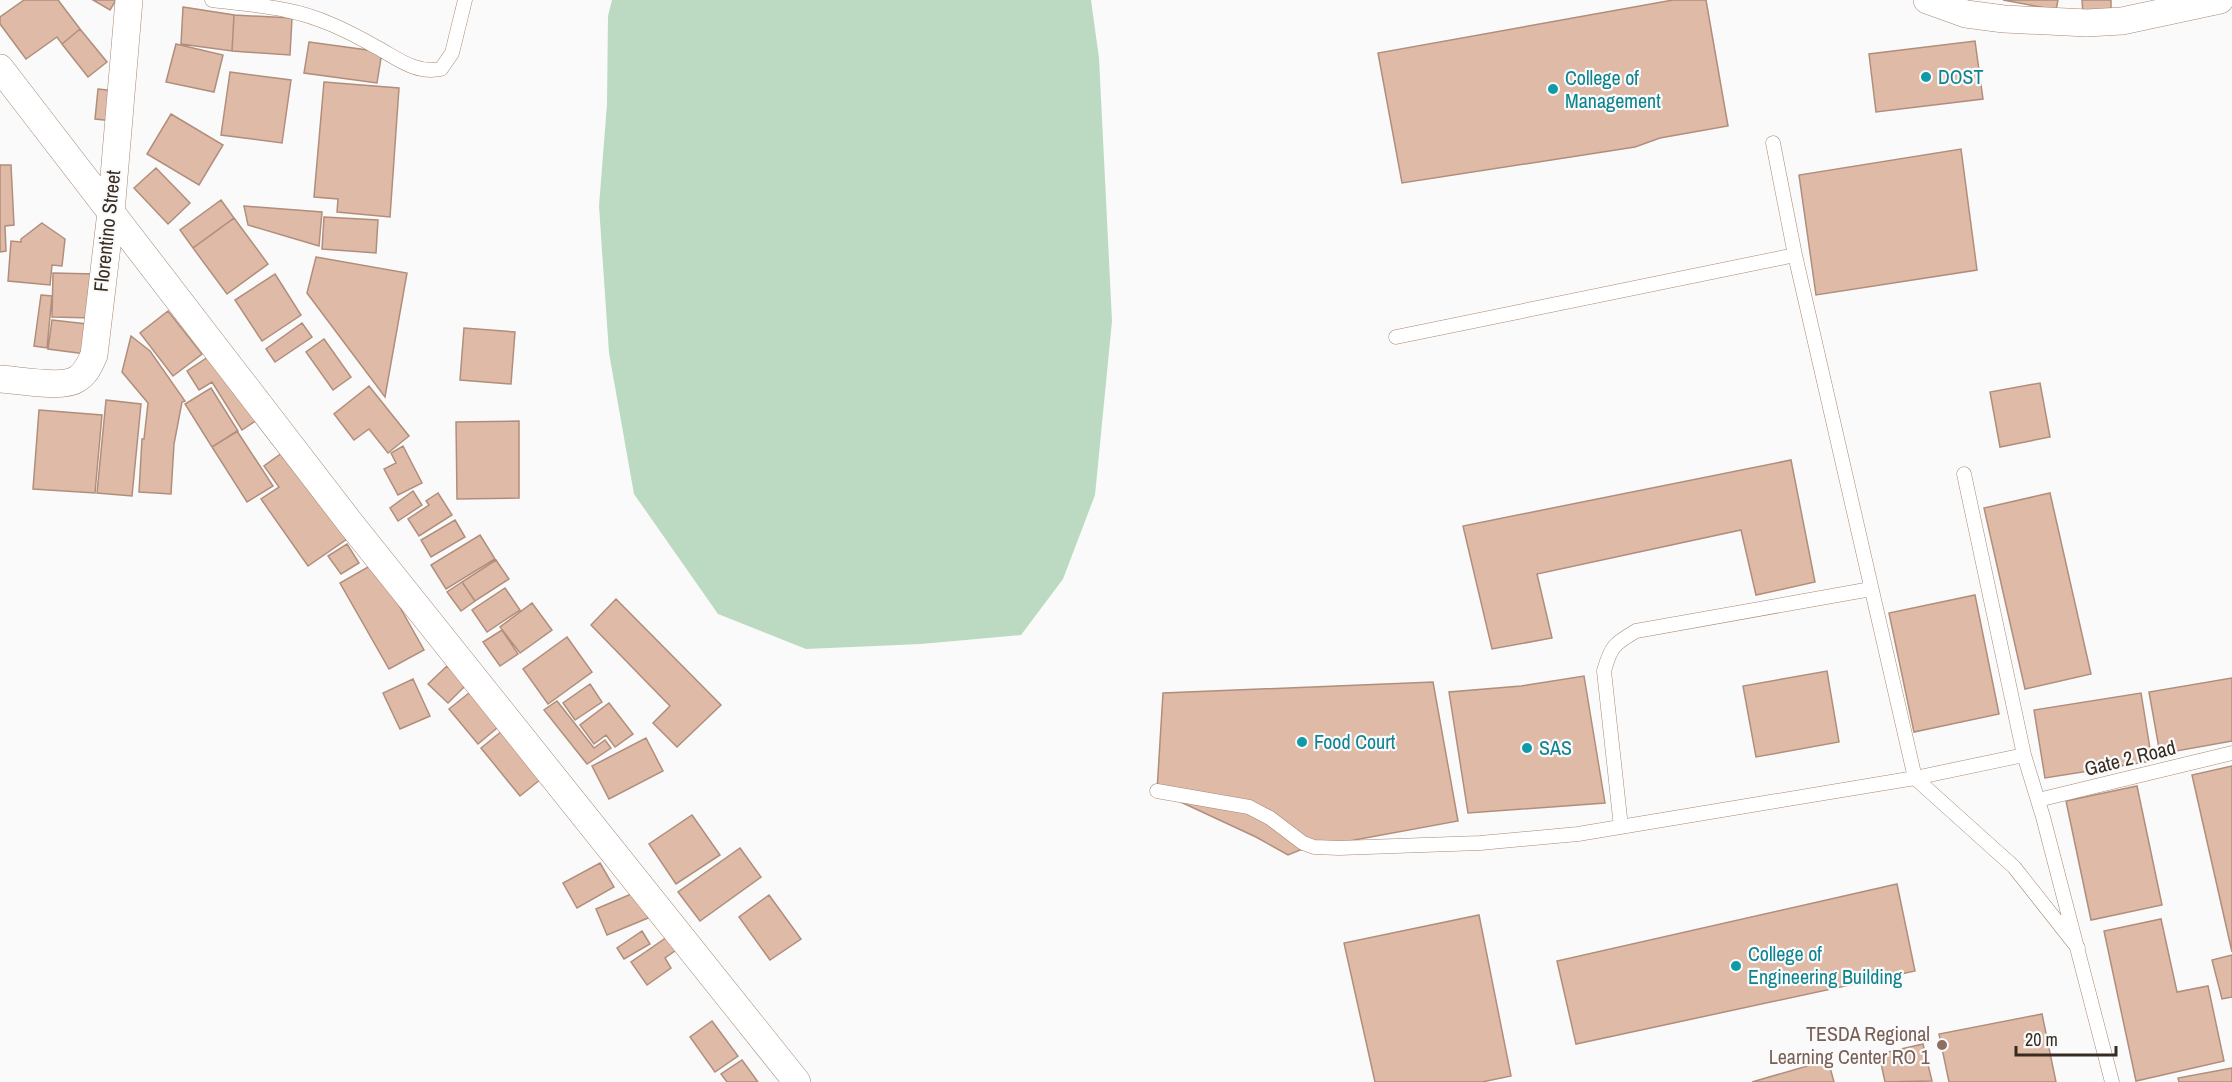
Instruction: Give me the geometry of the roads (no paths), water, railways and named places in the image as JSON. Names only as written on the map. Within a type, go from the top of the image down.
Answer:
[{"type":"street","name":"Florentino Street","points":[[0,379],[60,383],[77,380],[87,369],[94,355],[111,212],[129,0]]},
{"type":"street","points":[[1928,0],[1966,14],[2004,19],[2087,23],[2142,18],[2220,0]]},
{"type":"street","points":[[0,68],[351,524],[797,1082]]},
{"type":"lane","points":[[212,0],[285,10],[318,19],[358,37],[413,68],[431,71],[441,69],[452,53],[465,0]]},
{"type":"lane","points":[[1773,143],[1795,255],[1915,778],[2014,867],[2078,948]]},
{"type":"lane","points":[[1396,337],[1795,255]]},
{"type":"lane","points":[[1964,474],[2024,755],[2078,948],[2112,1082]]},
{"type":"lane","points":[[1621,827],[1604,671],[1609,652],[1617,642],[1636,631],[1871,589]]},
{"type":"lane","name":"Gate 2 Road","points":[[2038,801],[2232,753]]},
{"type":"lane","points":[[1157,791],[1249,807],[1270,818],[1303,843],[1314,847],[1480,843],[1578,834],[1915,778],[2024,755]]},
{"type":"place","name":"DOST","points":[[1926,77]]},
{"type":"place","name":"College of Management","points":[[1553,89]]},
{"type":"place","name":"Food Court","points":[[1302,742]]},
{"type":"place","name":"SAS","points":[[1527,748]]},
{"type":"place","name":"College of Engineering Building","points":[[1736,966]]},
{"type":"place","name":"TESDA Regional Learning Center RO 1","points":[[1942,1045]]}]
